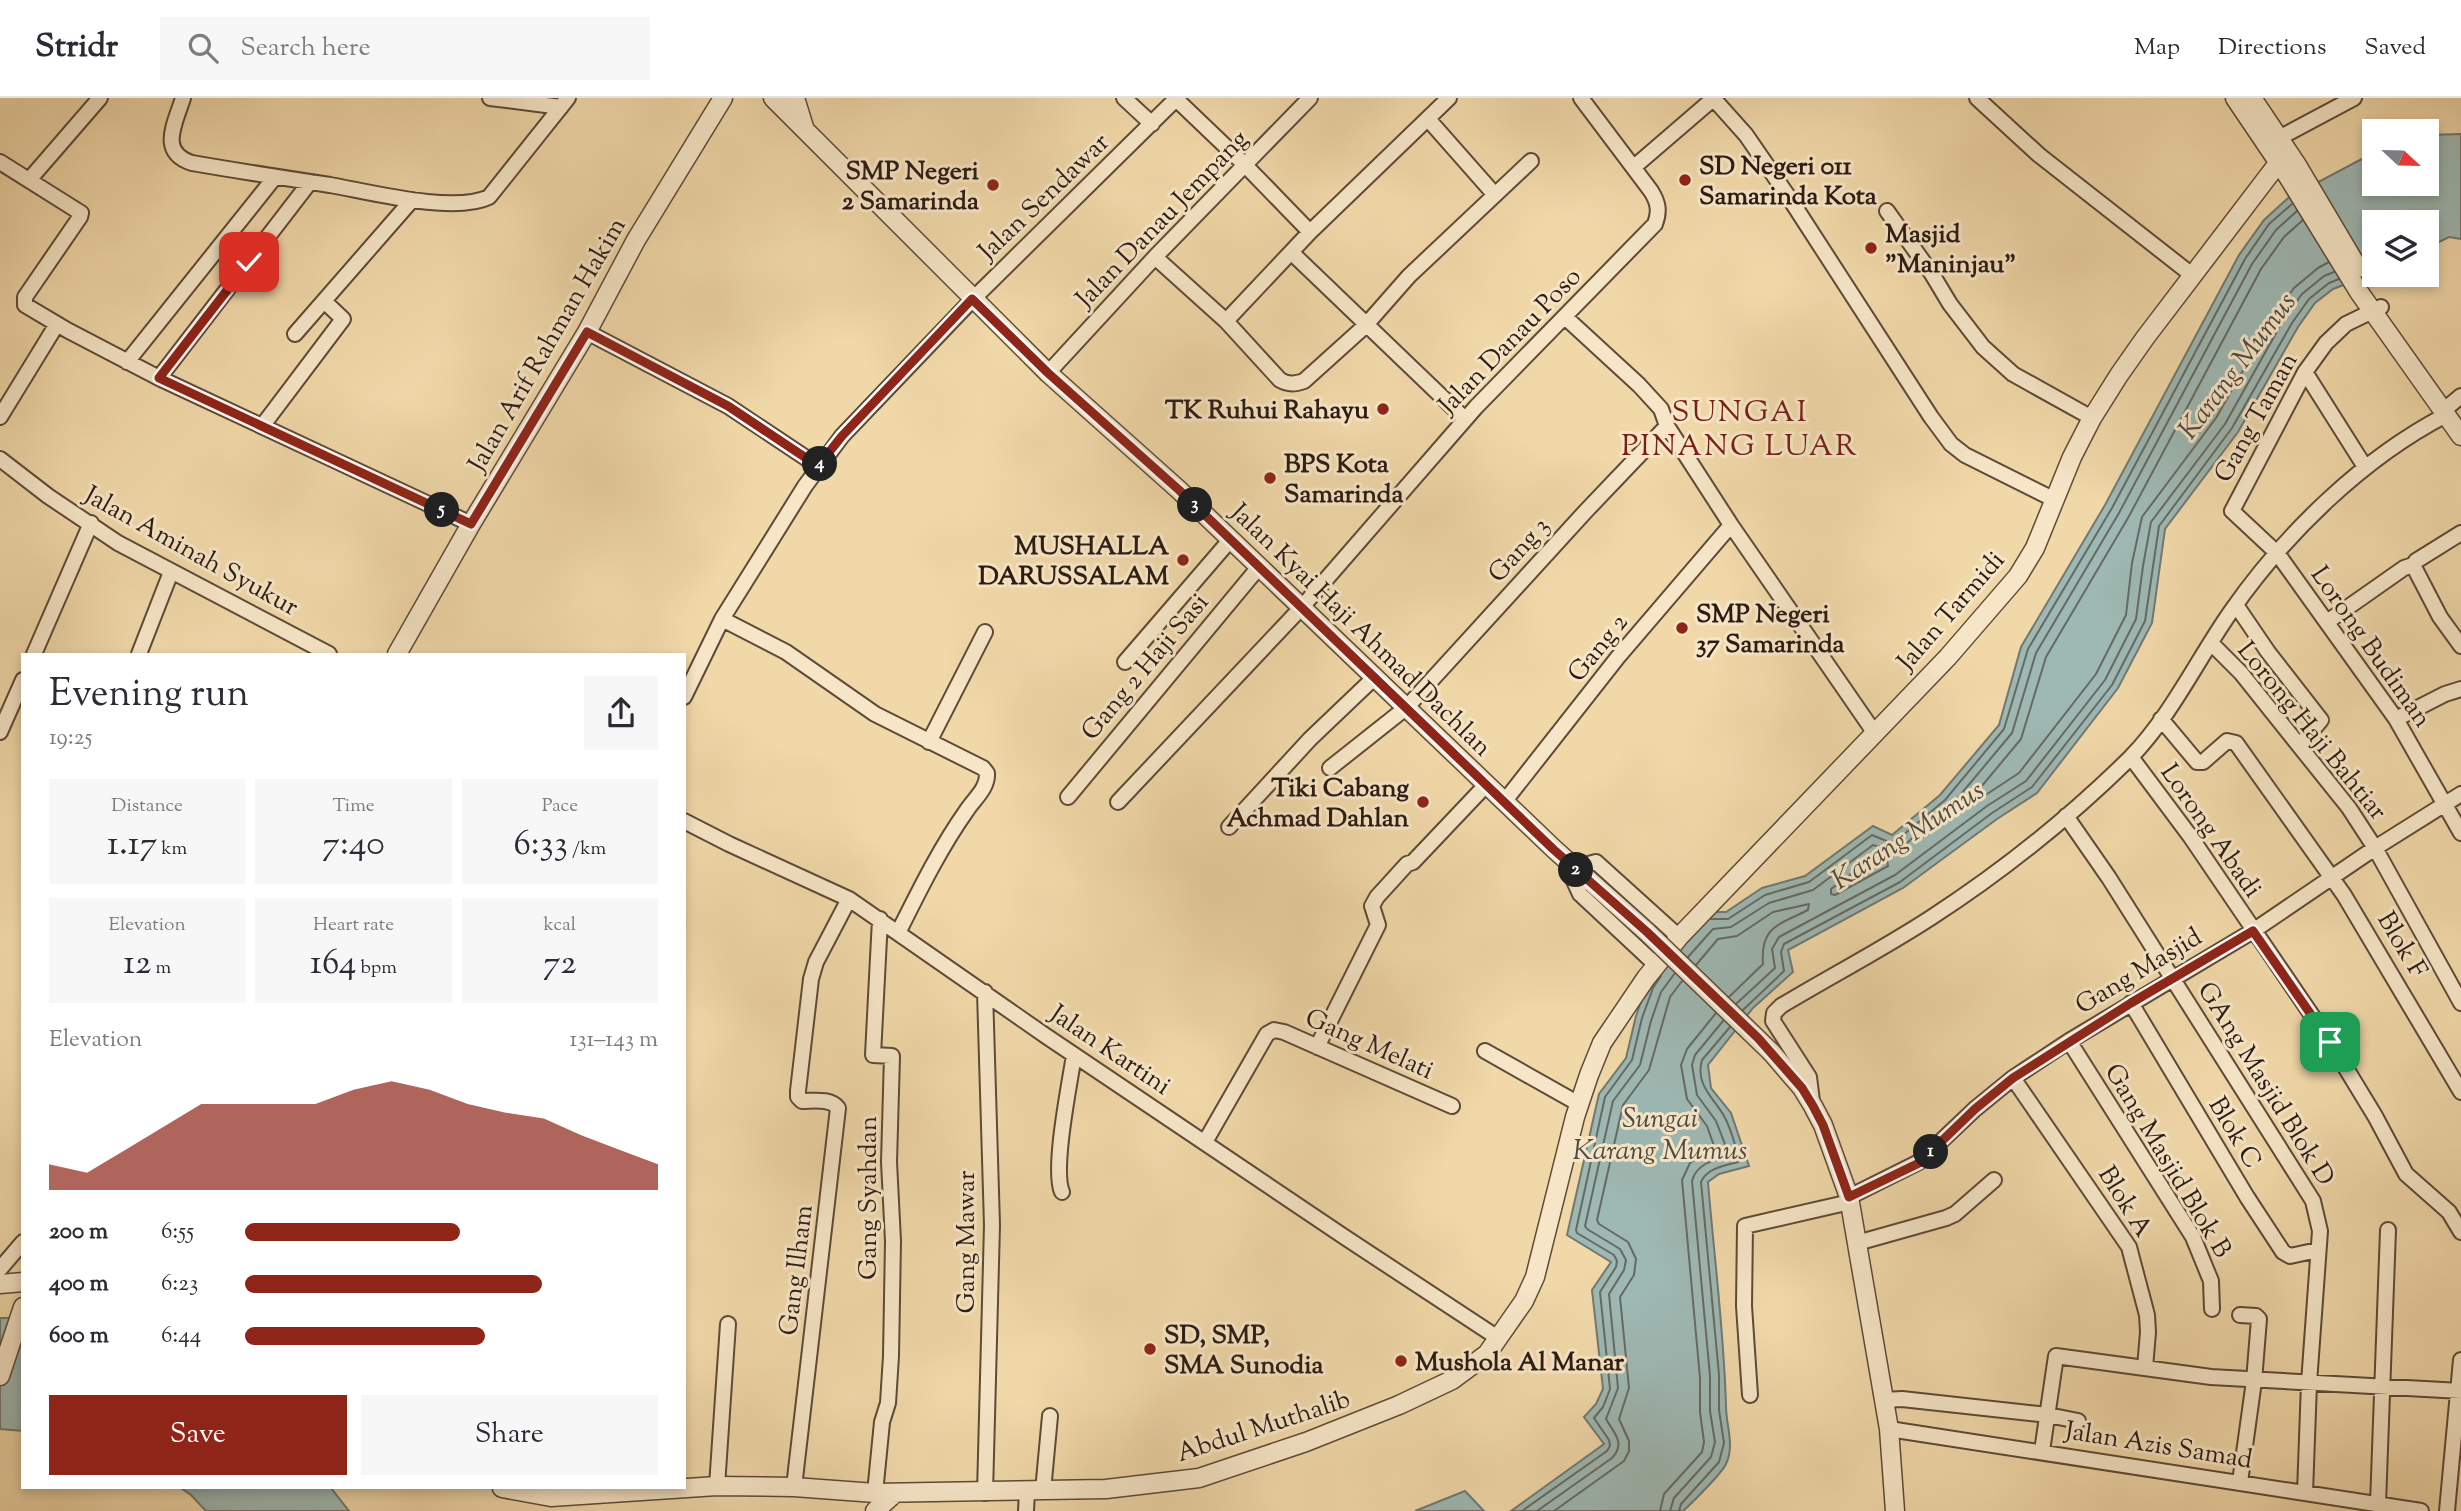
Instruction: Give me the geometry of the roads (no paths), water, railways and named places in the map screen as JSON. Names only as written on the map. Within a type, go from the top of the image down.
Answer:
[{"type":"street","points":[[29,180],[100,98]]},
{"type":"street","points":[[183,98],[171,140],[172,149],[178,159],[412,200],[464,204],[477,203],[488,197],[564,103]]},
{"type":"street","points":[[490,98],[564,103]]},
{"type":"street","name":"Jalan Arif Rahman Hakim","points":[[398,653],[471,524],[587,332],[636,240],[723,98]]},
{"type":"street","name":"Jalan Kyai Haji Ahmad Dachlan","points":[[773,98],[1048,373],[1259,566],[1574,868],[1647,932],[1771,1052],[1802,1088],[1823,1125],[1849,1199],[1889,1429],[1895,1511]]},
{"type":"street","points":[[795,98],[806,133]]},
{"type":"street","points":[[1124,98],[1152,124]]},
{"type":"street","points":[[1176,98],[1310,232]]},
{"type":"street","name":"Jalan Sendawar","points":[[686,693],[722,619],[818,466],[842,436],[972,299],[1176,98]]},
{"type":"street","name":"Jalan Danau Jempang","points":[[1048,373],[1155,257],[1310,98]]},
{"type":"street","points":[[1226,321],[1310,232],[1449,98]]},
{"type":"street","name":"Jalan Danau Poso","points":[[1302,607],[1465,419],[1655,224],[1657,200],[1581,98]]},
{"type":"street","points":[[1977,98],[2039,155],[2192,275]]},
{"type":"street","points":[[2235,98],[2288,167],[2390,334],[2461,436]]},
{"type":"street","points":[[2252,98],[2279,138],[2288,167]]},
{"type":"street","points":[[2279,138],[2354,98]]},
{"type":"street","points":[[1634,167],[1713,99],[1746,135],[1951,444],[1965,454],[2055,500]]},
{"type":"street","points":[[1428,118],[1495,195]]},
{"type":"street","points":[[1155,257],[1226,321],[1280,380],[1288,384],[1304,382],[1365,326],[1409,276],[1531,161]]},
{"type":"street","points":[[0,162],[81,213],[24,301],[26,305],[159,378],[471,524]]},
{"type":"street","name":"Jalan Tarmidi","points":[[1651,972],[1679,937],[1948,657],[2018,576],[2035,548],[2072,457],[2092,418],[2132,355],[2192,275],[2288,167]]},
{"type":"street","points":[[128,362],[275,177]]},
{"type":"street","points":[[159,378],[310,182]]},
{"type":"street","points":[[295,334],[412,200]]},
{"type":"street","points":[[1887,211],[1950,304],[1983,347],[2013,374],[2092,418]]},
{"type":"street","points":[[1292,253],[1365,326],[1465,419]]},
{"type":"street","points":[[262,425],[343,319],[324,301]]},
{"type":"street","name":"Gang Taman","points":[[2277,553],[2232,511],[2305,372],[2326,343],[2346,324],[2377,309]]},
{"type":"street","points":[[1565,317],[1661,409],[1667,426],[1731,525],[1874,732]]},
{"type":"street","points":[[0,418],[57,324]]},
{"type":"street","points":[[587,332],[728,406],[818,466]]},
{"type":"street","points":[[2305,372],[2365,467]]},
{"type":"street","points":[[1813,1106],[1809,1077],[1773,1021],[1774,1013],[1951,905],[2066,816],[2131,757],[2161,719],[2236,605],[2277,553],[2365,467],[2415,431],[2441,408],[2461,397]]},
{"type":"street","name":"Gang 3","points":[[1330,768],[1407,707],[1667,426]]},
{"type":"street","name":"Jalan Aminah Syukur","points":[[0,459],[48,496],[118,543],[326,653]]},
{"type":"street","points":[[34,653],[90,523]]},
{"type":"street","name":"Gang 2","points":[[1504,802],[1618,657],[1731,525]]},
{"type":"street","points":[[2327,622],[2404,568],[2413,565],[2461,533]]},
{"type":"street","points":[[1125,662],[1231,540]]},
{"type":"street","name":"Lorong Budiman","points":[[2277,553],[2396,719],[2461,833]]},
{"type":"street","points":[[2413,565],[2440,617],[2461,646]]},
{"type":"street","name":"Gang 2 Haji Sasi","points":[[1068,797],[1259,566]]},
{"type":"street","points":[[139,653],[171,572]]},
{"type":"street","points":[[2236,605],[2268,652],[2321,720],[2300,746]]},
{"type":"street","points":[[1118,802],[1302,607]]},
{"type":"street","points":[[722,619],[786,652],[875,714],[983,768],[987,777],[983,789],[954,829],[898,933]]},
{"type":"street","points":[[929,742],[985,632]]},
{"type":"street","name":"Lorong Haji Bahtiar","points":[[2211,643],[2241,673],[2349,808],[2375,848],[2461,1003]]},
{"type":"street","points":[[1229,827],[1310,739],[1375,677]]},
{"type":"street","points":[[0,732],[21,685]]},
{"type":"street","points":[[2396,719],[2445,694],[2461,689]]},
{"type":"street","name":"Blok F","points":[[2161,719],[2197,762],[2203,762],[2227,741],[2236,743],[2344,895],[2461,1092]]},
{"type":"street","name":"Lorong Abadi","points":[[2131,757],[2190,836],[2330,1042],[2406,1174],[2449,1212],[2461,1232]]},
{"type":"street","points":[[1317,1047],[1378,925],[1373,904],[1406,864],[1413,862],[1486,785]]},
{"type":"street","name":"Gang Masjid","points":[[1750,1395],[1744,1306],[1745,1226],[1849,1199],[1919,1163],[1975,1109],[2013,1078],[2172,977],[2253,931],[2375,848],[2461,794]]},
{"type":"street","name":"GAng Masjid Blok D","points":[[2066,816],[2172,977],[2313,1201],[2320,1231],[2309,1383],[2305,1493]]},
{"type":"street","name":"Jalan Kartini","points":[[686,822],[849,899],[1074,1055],[1498,1338]]},
{"type":"street","points":[[1651,972],[1580,894],[1574,881],[1574,868],[1596,862],[1679,937]]},
{"type":"street","name":"Gang Ilham","points":[[794,1487],[838,1108],[828,1101],[802,1101],[798,1097],[811,979],[816,962],[849,899]]},
{"type":"street","name":"Gang Syahdan","points":[[875,1502],[882,1422],[888,1400],[892,1305],[889,1162],[892,1056],[873,1055],[880,919]]},
{"type":"street","name":"Abdul Muthalib","points":[[686,1487],[794,1487],[875,1502],[895,1493],[1106,1489],[1199,1478],[1306,1442],[1399,1405],[1464,1372],[1487,1354],[1524,1301],[1535,1278],[1588,1075],[1602,1043],[1651,972]]},
{"type":"street","name":"Gang Mawar","points":[[985,992],[992,1225],[985,1493]]},
{"type":"street","name":"Blok C","points":[[2131,1003],[2246,1197],[2283,1252],[2290,1256],[2318,1250]]},
{"type":"street","name":"Gang Melati","points":[[1205,1142],[1267,1034],[1278,1030],[1452,1106]]},
{"type":"street","name":"Gang Masjid Blok B","points":[[2069,1041],[2193,1237],[2211,1281],[2212,1309]]},
{"type":"street","points":[[1485,1051],[1579,1104]]},
{"type":"street","points":[[1062,1192],[1059,1178],[1063,1121],[1074,1055]]},
{"type":"street","name":"Blok A","points":[[2013,1078],[2129,1247],[2147,1315],[2145,1368]]},
{"type":"street","points":[[1857,1243],[1955,1214],[1994,1180]]},
{"type":"street","points":[[2378,1504],[2388,1230]]},
{"type":"street","points":[[0,1269],[21,1244]]},
{"type":"street","points":[[0,1284],[21,1282]]},
{"type":"street","points":[[0,1376],[21,1313]]},
{"type":"street","points":[[2239,1315],[2256,1316],[2259,1319],[2254,1381],[2240,1482]]},
{"type":"street","points":[[718,1486],[728,1324]]},
{"type":"street","points":[[2042,1451],[2056,1356],[2254,1381],[2460,1391]]},
{"type":"street","points":[[2447,1511],[2461,1360]]},
{"type":"street","points":[[1884,1400],[1902,1399],[2048,1415],[2078,1421]]},
{"type":"street","points":[[1026,1511],[1035,1491],[1050,1416]]},
{"type":"street","name":"Jalan Azis Samad","points":[[1889,1429],[2421,1511]]},
{"type":"street","name":"Abdul Muthalib","points":[[513,1489],[551,1497],[590,1491],[651,1489]]},
{"type":"water","name":"Sungai Karang Mumus","points":[[2461,134],[2461,239],[2449,237],[2439,242],[2439,210],[2362,210],[2362,278],[2333,289],[2315,303],[2298,327],[2238,432],[2165,529],[2152,623],[2118,688],[2037,793],[1903,888],[1788,950],[1793,972],[1753,1008],[1708,1065],[1711,1088],[1731,1113],[1749,1166],[1719,1174],[1708,1182],[1730,1443],[1726,1464],[1683,1511],[1511,1511],[1604,1444],[1584,1417],[1596,1404],[1603,1389],[1592,1290],[1611,1262],[1567,1235],[1599,1094],[1626,1058],[1647,985],[1706,912],[1726,912],[1762,888],[1805,876],[1873,826],[1892,835],[1940,795],[1999,725],[2021,647],[2105,505],[2239,255],[2264,220],[2288,198],[2362,159],[2362,196],[2440,196],[2440,135]]},
{"type":"water","points":[[0,1318],[21,1318],[21,1431],[0,1429]]},
{"type":"water","points":[[182,1489],[332,1489],[349,1511],[206,1511]]},
{"type":"water","points":[[1465,1491],[1484,1511],[1415,1511]]},
{"type":"place","name":"SD Negeri 011 Samarinda Kota","points":[[1685,180]]},
{"type":"place","name":"SMP Negeri 2 Samarinda","points":[[993,185]]},
{"type":"place","name":"Masjid \"Maninjau\"","points":[[1871,248]]},
{"type":"place","name":"TK Ruhui Rahayu","points":[[1383,409]]},
{"type":"place","name":"BPS Kota Samarinda","points":[[1270,478]]},
{"type":"place","name":"MUSHALLA DARUSSALAM","points":[[1183,560]]},
{"type":"place","name":"SMP Negeri 37 Samarinda","points":[[1682,628]]},
{"type":"place","name":"Tiki Cabang Achmad Dahlan","points":[[1423,802]]},
{"type":"place","name":"SD, SMP, SMA Sunodia","points":[[1150,1349]]},
{"type":"place","name":"Mushola Al Manar","points":[[1401,1361]]},
{"type":"district","name":"SUNGAI PINANG LUAR","points":[[1740,428]]},
{"type":"water label","name":"Karang Mumus","points":[[2236,365]]},
{"type":"water label","name":"Karang Mumus","points":[[1907,834]]}]
